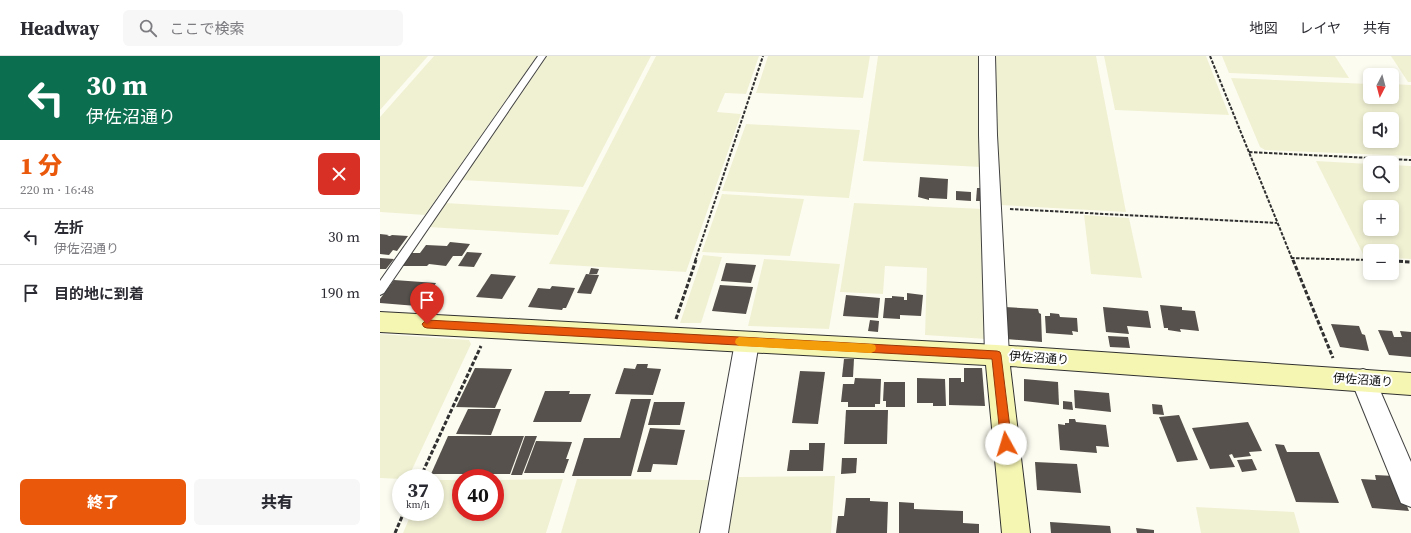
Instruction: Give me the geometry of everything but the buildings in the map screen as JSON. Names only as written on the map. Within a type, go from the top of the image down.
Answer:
[{"type":"street","points":[[987,56],[997,355],[1016,533]]},
{"type":"street","name":"伊佐沼通り","points":[[380,322],[997,355],[1411,384]]},
{"type":"street","points":[[714,533],[747,342]]},
{"type":"street","points":[[1352,380],[1411,493]]},
{"type":"lane","points":[[380,290],[542,56]]},
{"type":"path","points":[[669,338],[763,56]]},
{"type":"path","points":[[1210,56],[1291,258],[1352,380]]},
{"type":"path","points":[[1249,152],[1411,160]]},
{"type":"path","points":[[991,208],[1277,223]]},
{"type":"path","points":[[1291,258],[1363,260]]},
{"type":"path","points":[[1399,262],[1411,262]]},
{"type":"path","points":[[424,469],[490,328]]},
{"type":"path","points":[[395,533],[400,521]]},
{"type":"green space","points":[[380,56],[428,56],[380,110]]},
{"type":"green space","points":[[434,56],[537,56],[425,215],[380,212],[380,117]]},
{"type":"green space","points":[[547,56],[651,56],[583,187],[461,180]]},
{"type":"green space","points":[[656,56],[759,56],[746,94],[725,93],[717,112],[741,114],[686,272],[549,264]]},
{"type":"green space","points":[[768,56],[870,56],[863,98],[756,93]]},
{"type":"green space","points":[[878,56],[978,56],[981,167],[863,161]]},
{"type":"green space","points":[[995,56],[1096,56],[1126,212],[1000,205]]},
{"type":"green space","points":[[1104,56],[1206,56],[1229,115],[1115,110]]},
{"type":"green space","points":[[1222,56],[1335,56],[1349,78],[1229,73]]},
{"type":"green space","points":[[1391,56],[1411,56],[1411,82],[1408,82]]},
{"type":"green space","points":[[1231,78],[1363,84],[1363,104],[1399,104],[1399,84],[1411,85],[1411,156],[1265,150],[1260,147]]},
{"type":"green space","points":[[746,124],[860,130],[849,198],[722,191]]},
{"type":"green space","points":[[1316,161],[1363,164],[1363,192],[1399,192],[1399,165],[1411,166],[1411,259],[1399,258],[1399,244],[1363,244],[1363,254]]},
{"type":"green space","points":[[722,194],[804,199],[790,256],[702,252]]},
{"type":"green space","points":[[445,203],[570,210],[558,235],[428,227]]},
{"type":"green space","points":[[854,203],[984,209],[986,339],[925,335],[927,268],[885,266],[883,294],[840,292]]},
{"type":"green space","points":[[1084,215],[1129,218],[1142,278],[1091,274]]},
{"type":"green space","points":[[703,255],[722,257],[701,323],[680,323]]},
{"type":"green space","points":[[764,259],[840,264],[829,329],[748,326]]},
{"type":"green space","points":[[380,334],[469,340],[471,344],[412,469],[392,469],[392,479],[380,478]]},
{"type":"green space","points":[[835,476],[831,533],[728,533],[736,477]]},
{"type":"green space","points":[[563,479],[546,533],[403,533],[408,521],[444,521],[444,480],[452,480],[452,521],[504,521],[504,480]]},
{"type":"green space","points":[[577,479],[710,480],[702,533],[561,533]]},
{"type":"green space","points":[[1196,507],[1294,512],[1300,533],[1201,533]]},
{"type":"slow traffic","points":[[739,342],[871,348]]},
{"type":"route","points":[[427,324],[997,355],[1006,444]]}]
